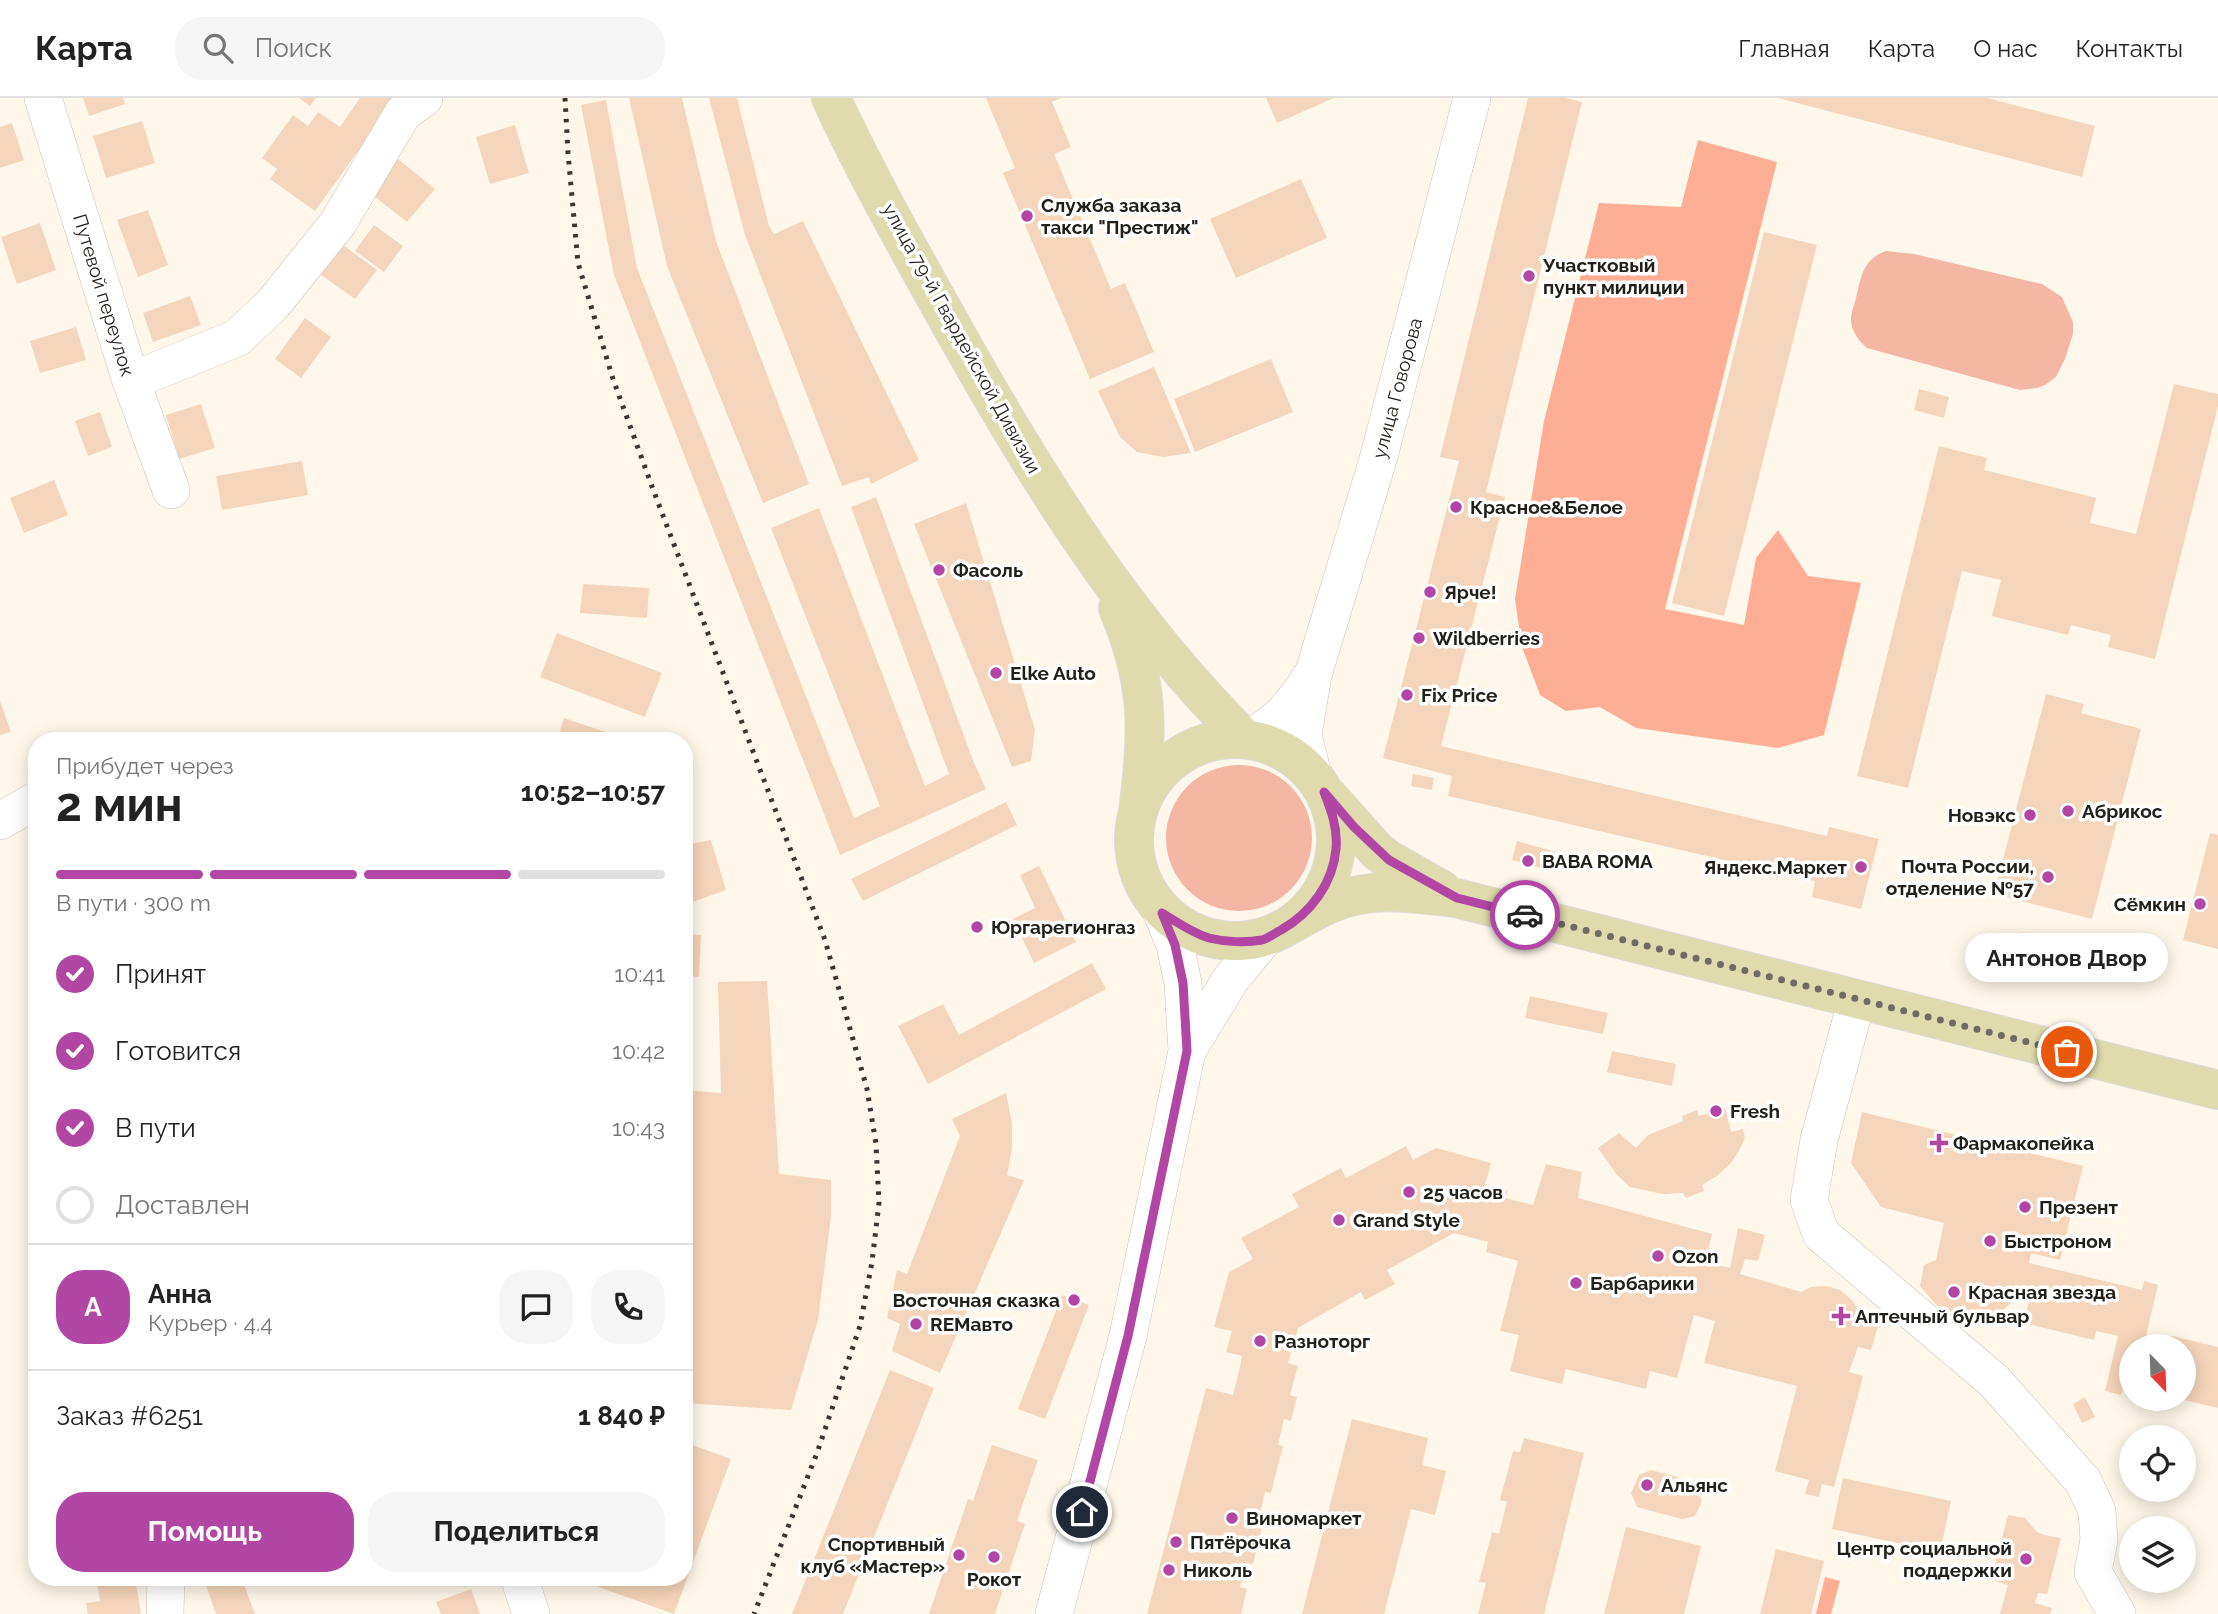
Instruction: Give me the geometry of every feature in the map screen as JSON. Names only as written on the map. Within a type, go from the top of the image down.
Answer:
[{"type":"main road","name":"улица 79-й Гвардейской Дивизии","points":[[831,98],[916,261],[1039,475],[1102,572],[1199,690],[1246,740]]},
{"type":"main road","name":"улица 79-й Гвардейской Дивизии","points":[[1102,572],[1133,644],[1143,683],[1146,722],[1138,811]]},
{"type":"main road","points":[[1457,898],[1383,856],[1294,758],[1270,746],[1246,740],[1223,740],[1202,745],[1178,757],[1157,776],[1138,811],[1134,835],[1138,869],[1149,894],[1162,913],[1189,930],[1209,938],[1236,941],[1279,931],[1335,901],[1370,893],[1394,892],[1457,898],[2218,1090]]},
{"type":"main road","points":[[1279,931],[1307,911],[1324,888],[1333,866],[1336,847],[1334,821],[1318,783]]},
{"type":"street","name":"Путевой переулок","points":[[43,98],[131,382],[171,490]]},
{"type":"street","points":[[131,382],[237,338],[273,304],[338,223],[403,113],[424,98]]},
{"type":"street","name":"улица Говорова","points":[[1313,675],[1379,456],[1472,98]]},
{"type":"street","points":[[1246,740],[1273,725],[1294,703],[1313,675]]},
{"type":"street","points":[[1313,675],[1303,734],[1318,783]]},
{"type":"street","points":[[0,821],[28,805]]},
{"type":"street","points":[[1054,1614],[1128,1336],[1187,1051],[1183,983],[1175,945],[1162,913]]},
{"type":"street","points":[[1187,1051],[1231,979],[1279,931]]},
{"type":"street","points":[[1857,999],[1819,1140],[1809,1200],[1821,1234],[1994,1381],[2083,1481],[2096,1511],[2099,1540],[2093,1572],[2117,1614]]},
{"type":"street","points":[[165,1614],[166,1586]]},
{"type":"street","points":[[522,1586],[531,1614]]},
{"type":"shaded area","points":[[1698,140],[1777,162],[1665,609],[1744,625],[1756,558],[1778,530],[1808,576],[1861,583],[1824,735],[1778,748],[1636,728],[1600,707],[1566,711],[1540,695],[1522,647],[1515,599],[1544,421],[1599,203],[1681,207]]},
{"type":"shaded area","points":[[1886,251],[1914,254],[2042,284],[2062,297],[2073,322],[2073,334],[2056,377],[2037,388],[2020,390],[1867,348],[1854,332],[1852,315],[1864,270],[1872,259]]},
{"type":"shaded area","points":[[1239,765],[1267,771],[1290,787],[1306,810],[1312,838],[1306,866],[1290,889],[1267,905],[1239,911],[1211,905],[1188,889],[1172,866],[1166,838],[1172,810],[1188,787],[1211,771]]},
{"type":"shaded area","points":[[1825,1577],[1840,1581],[1831,1614],[1816,1614]]},
{"type":"building","points":[[83,98],[123,98],[125,104],[89,116]]},
{"type":"building","points":[[299,98],[316,98],[310,106]]},
{"type":"building","points":[[360,98],[396,98],[315,211],[270,179],[277,169],[262,158],[293,115],[308,126],[318,112],[340,127]]},
{"type":"building","points":[[629,98],[682,98],[716,241],[809,484],[763,503],[667,266]]},
{"type":"building","points":[[709,98],[737,98],[769,226],[774,234],[803,221],[919,460],[871,484],[869,477],[842,486],[745,235]]},
{"type":"building","points":[[986,98],[1061,98],[1052,102],[1071,147],[1054,154],[1111,289],[1125,283],[1154,352],[1090,379],[1003,173],[1015,168]]},
{"type":"building","points":[[1266,98],[1334,98],[1277,123]]},
{"type":"building","points":[[1528,98],[1565,98],[1582,102],[1486,492],[1505,497],[1441,746],[1827,836],[1829,827],[1879,839],[1861,909],[1812,897],[1815,881],[1448,796],[1452,776],[1383,758],[1459,461],[1440,457]]},
{"type":"building","points":[[1778,98],[1987,98],[2095,126],[2082,177]]},
{"type":"building","points":[[606,100],[637,268],[854,818],[880,806],[771,528],[819,508],[925,786],[949,774],[851,507],[876,497],[986,789],[840,855],[614,275],[581,105]]},
{"type":"building","points":[[142,121],[155,163],[106,178],[93,136]]},
{"type":"building","points":[[12,123],[24,160],[0,168],[0,127]]},
{"type":"building","points":[[515,125],[529,173],[490,184],[476,137]]},
{"type":"building","points":[[398,159],[435,189],[407,222],[370,193]]},
{"type":"building","points":[[1301,179],[1327,238],[1236,278],[1210,219]]},
{"type":"building","points":[[148,210],[168,265],[138,277],[117,220]]},
{"type":"building","points":[[40,223],[56,270],[17,284],[1,237]]},
{"type":"building","points":[[374,225],[403,246],[384,272],[355,251]]},
{"type":"building","points":[[1764,232],[1817,245],[1724,616],[1672,603]]},
{"type":"building","points":[[339,242],[377,270],[355,299],[317,272]]},
{"type":"building","points":[[190,296],[201,325],[153,342],[143,313]]},
{"type":"building","points":[[305,318],[331,337],[301,378],[275,359]]},
{"type":"building","points":[[76,327],[86,360],[40,373],[30,341]]},
{"type":"building","points":[[1271,359],[1293,412],[1195,452],[1174,399]]},
{"type":"building","points":[[1154,367],[1191,453],[1163,457],[1137,452],[1120,437],[1098,391]]},
{"type":"building","points":[[2174,384],[2218,394],[2218,406],[2155,659],[2108,647],[2111,635],[2071,625],[2068,635],[1992,616],[2001,580],[1962,571],[1908,788],[1857,776],[1939,446],[1987,458],[1984,470],[2096,498],[2090,523],[2136,534]]},
{"type":"building","points":[[1919,389],[1949,397],[1944,418],[1914,410]]},
{"type":"building","points":[[201,404],[215,448],[179,459],[166,415]]},
{"type":"building","points":[[100,412],[112,447],[88,456],[75,421]]},
{"type":"building","points":[[302,461],[308,495],[222,510],[216,476]]},
{"type":"building","points":[[54,480],[68,515],[24,533],[10,498]]},
{"type":"building","name":"Elke Auto","points":[[966,503],[1035,730],[1031,761],[1012,767],[914,524]]},
{"type":"building","points":[[583,584],[649,588],[647,618],[580,613]]},
{"type":"building","points":[[557,633],[662,673],[645,717],[540,677]]},
{"type":"building","points":[[2046,694],[2084,704],[2081,713],[2141,729],[2092,919],[1994,894]]},
{"type":"building","points":[[0,701],[11,732],[0,735]]},
{"type":"building","points":[[564,718],[605,732],[560,732]]},
{"type":"building","points":[[1413,774],[1434,778],[1432,790],[1411,786]]},
{"type":"building","points":[[1006,802],[1017,825],[863,901],[851,879]]},
{"type":"building","points":[[2210,833],[2218,835],[2218,949],[2183,940]]},
{"type":"building","points":[[711,840],[726,890],[693,902],[693,843]]},
{"type":"building","points":[[1517,841],[1556,852],[1551,871],[1512,860]]},
{"type":"building","points":[[1039,866],[1076,942],[1034,963],[1013,919],[1035,908],[1020,875]]},
{"type":"building","points":[[2022,932],[2070,944],[2064,968],[2016,956]]},
{"type":"building","points":[[693,935],[701,935],[699,977],[693,977]]},
{"type":"building","points":[[1092,963],[1106,989],[928,1084],[898,1026],[943,1004],[959,1035]]},
{"type":"building","points":[[767,981],[779,1174],[831,1180],[831,1217],[818,1320],[791,1410],[693,1404],[693,1091],[721,1093],[718,982]]},
{"type":"building","points":[[1530,996],[1608,1013],[1603,1034],[1525,1018]]},
{"type":"building","points":[[1612,1051],[1676,1064],[1672,1086],[1607,1072]]},
{"type":"building","points":[[1006,1093],[1012,1124],[1012,1148],[1007,1175],[1024,1180],[940,1373],[892,1351],[900,1324],[887,1318],[897,1270],[907,1274],[960,1136],[952,1119]]},
{"type":"building","points":[[1725,1108],[1731,1132],[1743,1129],[1745,1138],[1731,1163],[1702,1185],[1704,1191],[1686,1198],[1683,1193],[1663,1194],[1630,1187],[1617,1175],[1598,1148],[1619,1133],[1636,1148],[1648,1135],[1683,1121],[1682,1116],[1697,1110],[1699,1116]]},
{"type":"building","points":[[1862,1112],[2083,1166],[2060,1260],[2031,1253],[2029,1263],[2142,1290],[2144,1281],[2158,1285],[2146,1334],[2119,1334],[2119,1394],[2105,1391],[2118,1336],[2096,1331],[2094,1340],[2024,1323],[2032,1288],[2023,1286],[2015,1299],[1998,1315],[1967,1310],[1951,1322],[1920,1286],[1924,1265],[1936,1260],[1944,1223],[1881,1207],[1851,1163]]},
{"type":"building","points":[[1406,1146],[1413,1160],[1436,1148],[1491,1163],[1485,1185],[1507,1191],[1505,1198],[1533,1205],[1546,1164],[1582,1172],[1578,1198],[1712,1234],[1705,1262],[1730,1268],[1738,1228],[1765,1235],[1758,1261],[1745,1259],[1740,1274],[1801,1292],[1811,1287],[1826,1286],[1840,1290],[1853,1301],[1861,1317],[1879,1323],[1871,1350],[1858,1347],[1849,1372],[1863,1376],[1834,1487],[1822,1484],[1819,1497],[1805,1494],[1809,1480],[1775,1471],[1797,1386],[1704,1363],[1715,1321],[1694,1315],[1677,1378],[1650,1371],[1646,1389],[1566,1369],[1562,1384],[1510,1371],[1519,1335],[1500,1331],[1518,1261],[1486,1252],[1488,1242],[1454,1233],[1387,1270],[1395,1284],[1365,1300],[1361,1292],[1298,1328],[1288,1363],[1298,1366],[1290,1395],[1297,1397],[1291,1421],[1284,1419],[1278,1445],[1283,1446],[1271,1493],[1265,1492],[1259,1517],[1264,1519],[1253,1564],[1247,1563],[1240,1587],[1247,1589],[1241,1614],[1147,1614],[1206,1388],[1233,1395],[1240,1367],[1242,1356],[1226,1352],[1232,1331],[1214,1327],[1229,1272],[1253,1259],[1241,1238],[1299,1207],[1292,1194],[1341,1168],[1346,1178]]},
{"type":"building","points":[[1062,1295],[1089,1305],[1045,1419],[1018,1409]]},
{"type":"building","points":[[2196,1342],[2218,1347],[2218,1408],[2196,1403]]},
{"type":"building","points":[[890,1370],[934,1388],[843,1614],[792,1614]]},
{"type":"building","points":[[2085,1397],[2095,1417],[2082,1423],[2073,1404]]},
{"type":"building","points":[[1352,1419],[1428,1438],[1422,1465],[1446,1471],[1435,1515],[1411,1509],[1384,1614],[1302,1614]]},
{"type":"building","points":[[1524,1438],[1584,1453],[1544,1614],[1478,1614],[1486,1583],[1479,1582],[1492,1532],[1499,1534],[1507,1502],[1500,1500],[1513,1451],[1520,1452]]},
{"type":"building","points":[[693,1445],[731,1459],[693,1562]]},
{"type":"building","points":[[992,1445],[1038,1460],[1017,1521],[1025,1524],[995,1614],[929,1614],[968,1499],[973,1501]]},
{"type":"building","points":[[1651,1470],[1692,1481],[1702,1501],[1695,1516],[1682,1519],[1637,1507],[1631,1493],[1639,1475]]},
{"type":"building","points":[[1843,1478],[1951,1501],[1940,1552],[1832,1529]]},
{"type":"building","name":"Центр социальной поддержки","points":[[2008,1515],[2025,1518],[2037,1532],[2061,1538],[2047,1594],[2038,1593],[2035,1603],[2052,1608],[2050,1614],[2000,1614],[2008,1585],[1991,1580]]},
{"type":"building","points":[[1626,1527],[1701,1546],[1684,1614],[1604,1614]]},
{"type":"building","points":[[1776,1549],[1824,1561],[1811,1614],[1760,1614]]},
{"type":"building","points":[[98,1586],[136,1586],[141,1614],[88,1614],[86,1603],[100,1601]]},
{"type":"building","points":[[206,1586],[244,1586],[255,1614],[216,1614]]},
{"type":"building","points":[[596,1586],[684,1586],[674,1614]]},
{"type":"building","points":[[471,1589],[480,1614],[441,1614],[436,1602]]},
{"type":"railway","points":[[565,98],[578,263],[613,379],[654,492],[825,940],[867,1089],[876,1144],[879,1203],[860,1326],[817,1453],[754,1614]]},
{"type":"way so far","points":[[1525,915],[2067,1052]]},
{"type":"place","name":"Служба заказа такси \"Престиж\"","points":[[1027,216]]},
{"type":"place","name":"Участковый пункт милиции","points":[[1529,276]]},
{"type":"place","name":"Красное&Белое","points":[[1456,507]]},
{"type":"place","name":"Фасоль","points":[[939,570]]},
{"type":"place","name":"Ярче!","points":[[1430,592]]},
{"type":"place","name":"Wildberries","points":[[1419,638]]},
{"type":"place","name":"Elke Auto","points":[[996,673]]},
{"type":"place","name":"Fix Price","points":[[1407,695]]},
{"type":"place","name":"Абрикос","points":[[2068,811]]},
{"type":"place","name":"Новэкс","points":[[2030,815]]},
{"type":"place","name":"BABA ROMA","points":[[1528,861]]},
{"type":"place","name":"Яндекс.Маркет","points":[[1861,867]]},
{"type":"place","name":"Почта России, отделение №57","points":[[2048,877]]},
{"type":"place","name":"Сёмкин","points":[[2200,904]]},
{"type":"place","name":"Юргарегионгаз","points":[[977,927]]},
{"type":"place","name":"Антонов Двор","points":[[2067,1052]]},
{"type":"place","name":"Fresh","points":[[1716,1111]]},
{"type":"place","name":"Фармакопейка","points":[[1939,1143]]},
{"type":"place","name":"25 часов","points":[[1409,1192]]},
{"type":"place","name":"Презент","points":[[2025,1207]]},
{"type":"place","name":"Grand Style","points":[[1339,1220]]},
{"type":"place","name":"Быстроном","points":[[1990,1241]]},
{"type":"place","name":"Ozon","points":[[1658,1256]]},
{"type":"place","name":"Барбарики","points":[[1576,1283]]},
{"type":"place","name":"Красная звезда","points":[[1954,1292]]},
{"type":"place","name":"Восточная сказка","points":[[1074,1300]]},
{"type":"place","name":"Аптечный бульвар","points":[[1841,1316]]},
{"type":"place","name":"REMавто","points":[[916,1324]]},
{"type":"place","name":"Разноторг","points":[[1260,1341]]},
{"type":"place","name":"Альянс","points":[[1647,1485]]},
{"type":"place","name":"Виномаркет","points":[[1232,1518]]},
{"type":"place","name":"Пятёрочка","points":[[1176,1542]]},
{"type":"place","name":"Спортивный клуб «Мастер»","points":[[959,1555]]},
{"type":"place","name":"Рокот","points":[[994,1557]]},
{"type":"place","name":"Центр социальной поддержки","points":[[2026,1559]]},
{"type":"place","name":"Николь","points":[[1169,1570]]},
{"type":"route","points":[[1082,1512],[1128,1336],[1187,1051],[1183,983],[1175,945],[1162,913],[1189,930],[1209,938],[1236,941],[1264,939],[1293,923],[1307,911],[1324,888],[1333,866],[1336,847],[1334,821],[1324,792],[1354,827],[1389,860],[1457,898],[1525,915]]}]
